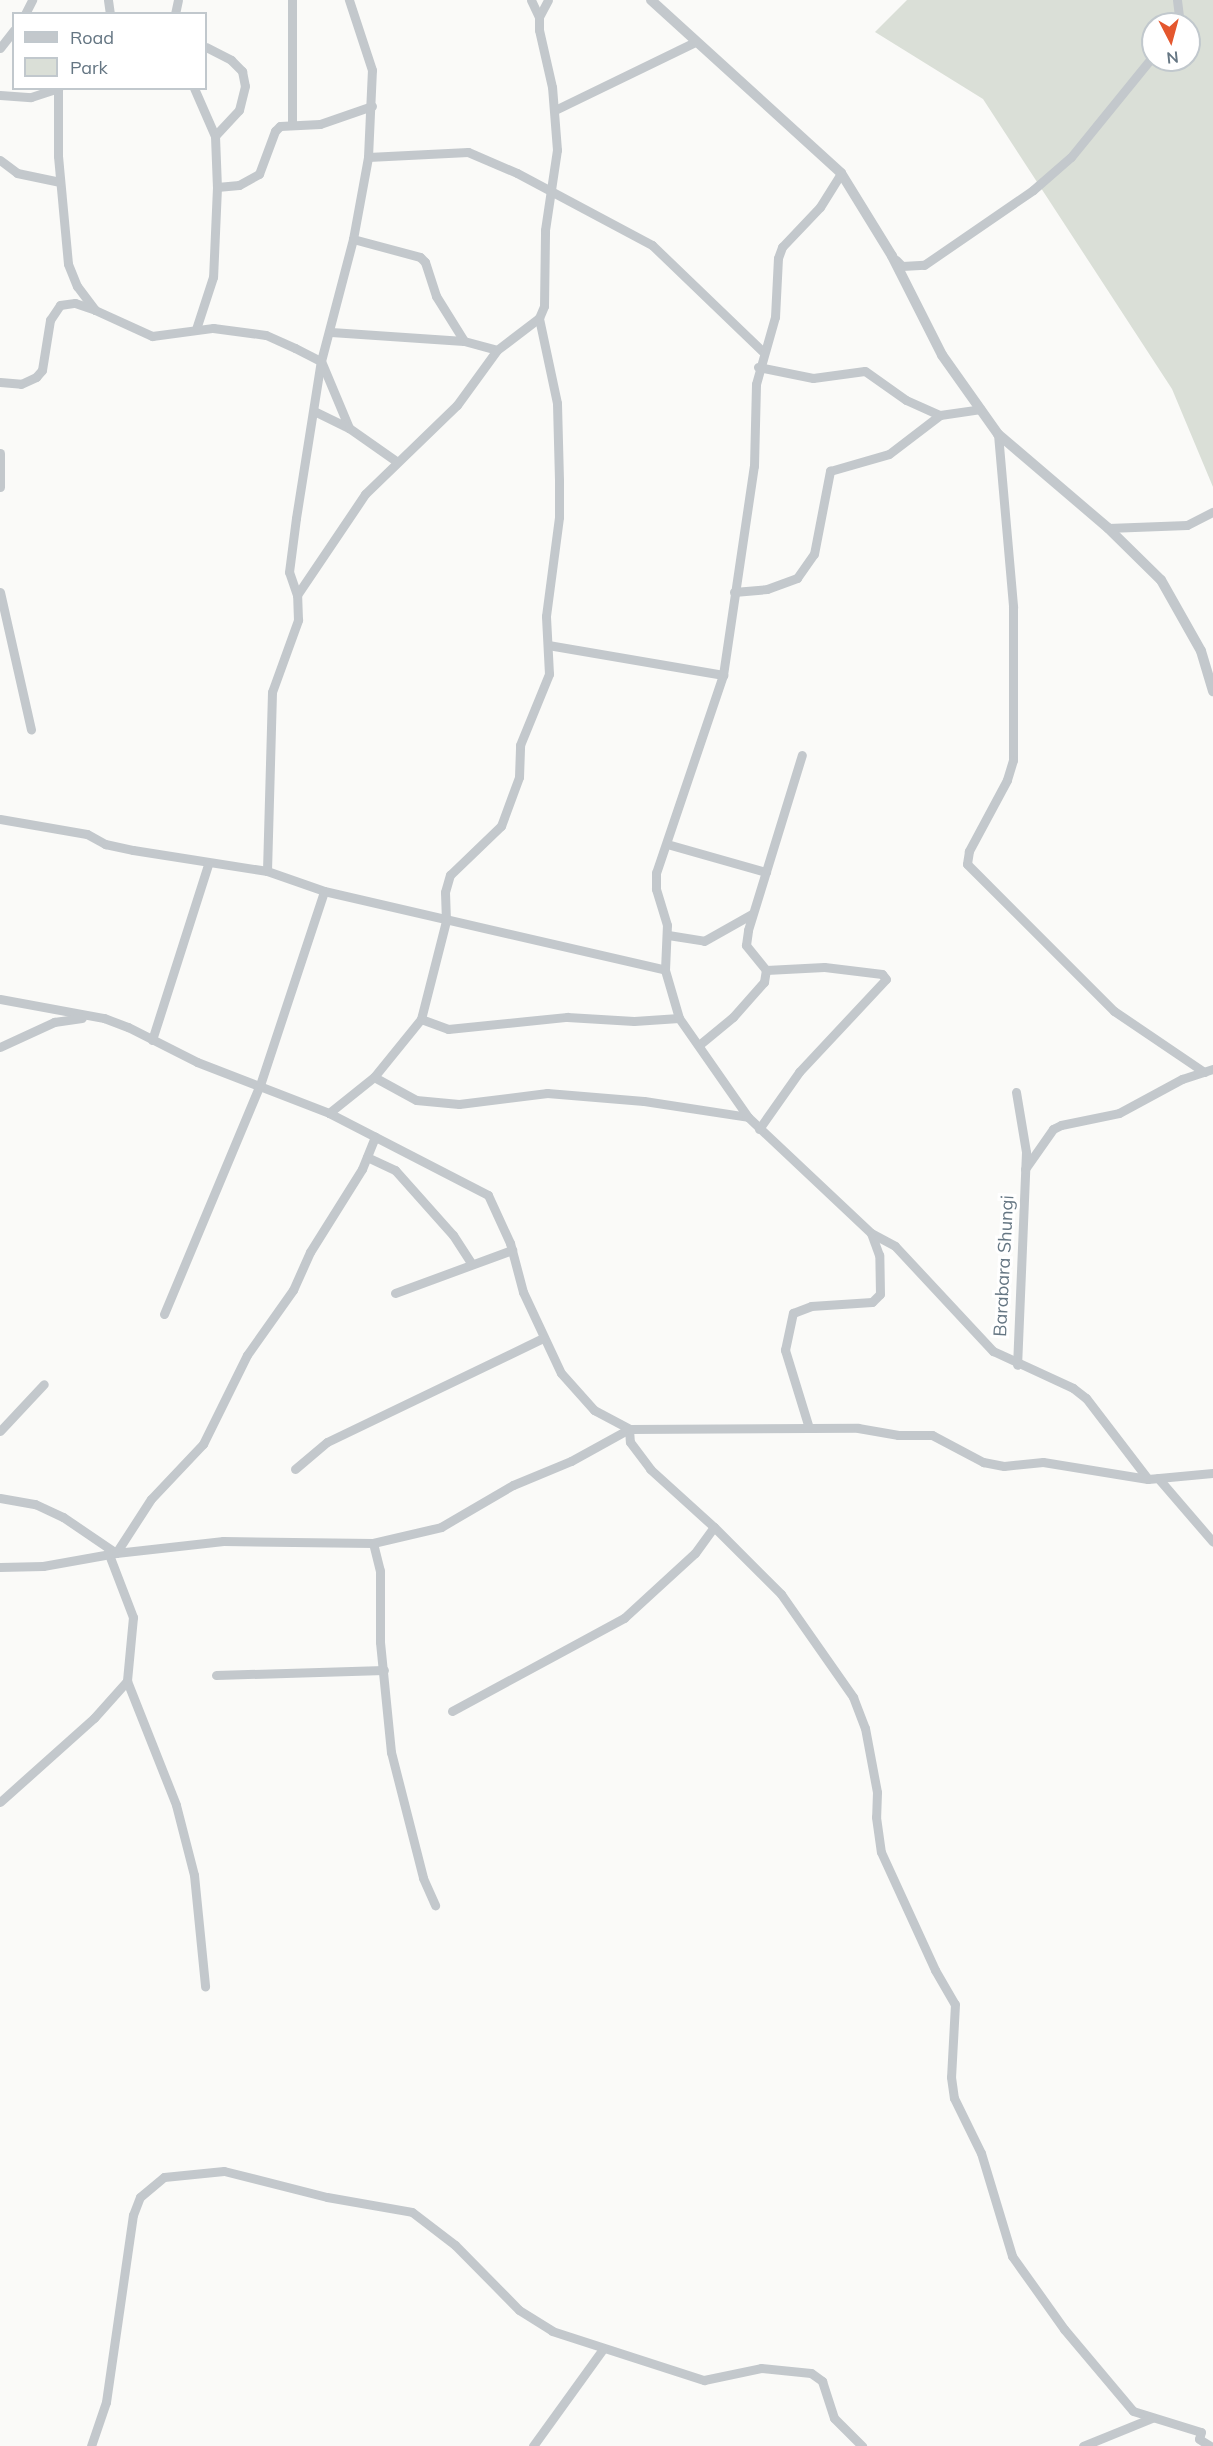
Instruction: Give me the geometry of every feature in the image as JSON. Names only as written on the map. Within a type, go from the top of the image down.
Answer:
[{"type":"street","points":[[292,0],[292,124]]},
{"type":"street","points":[[267,871],[272,692],[298,620],[297,595],[290,564],[321,361],[331,332],[353,239],[368,157],[372,70],[349,0]]},
{"type":"street","points":[[297,595],[365,494],[396,461],[457,405],[497,350],[539,318],[544,306],[545,230],[557,150],[555,110],[539,17],[531,0]]},
{"type":"street","points":[[539,17],[548,0]]},
{"type":"street","points":[[651,0],[841,173],[892,256],[942,355],[998,434],[1108,528],[1161,580],[1201,651],[1213,691]]},
{"type":"street","points":[[0,48],[12,33]]},
{"type":"street","points":[[555,110],[695,42]]},
{"type":"street","points":[[207,48],[231,60],[242,71],[245,86],[239,110],[214,136]]},
{"type":"street","points":[[892,256],[902,266],[924,266],[1033,190],[1071,157],[1141,71]]},
{"type":"street","points":[[0,94],[31,97],[56,90]]},
{"type":"street","points":[[59,90],[60,182],[68,264],[77,286],[95,309]]},
{"type":"street","points":[[195,90],[214,136],[217,187],[213,277],[196,330]]},
{"type":"street","points":[[217,187],[251,181],[259,174],[275,131],[292,124],[320,124],[372,106]]},
{"type":"street","points":[[368,157],[468,152],[652,245],[764,352]]},
{"type":"street","points":[[0,160],[17,173],[60,182]]},
{"type":"street","points":[[841,173],[820,207],[782,247],[775,316],[758,367],[754,466],[723,675],[656,873],[656,889],[668,935],[665,970],[679,1017],[748,1117],[759,1129],[871,1233],[895,1246],[993,1351],[1017,1365],[1073,1388],[1086,1398],[1153,1478],[1213,1542]]},
{"type":"street","points":[[353,239],[420,256],[425,262],[436,296],[464,341]]},
{"type":"street","points":[[0,382],[21,384],[36,377],[42,370],[50,320],[60,305],[75,303],[95,309],[152,336],[196,330],[266,335],[321,361],[349,428]]},
{"type":"street","points":[[329,1113],[374,1077],[421,1019],[446,921],[445,892],[450,875],[463,859],[494,837],[508,810],[519,777],[520,745],[549,674],[546,616],[558,517],[559,480],[556,403],[539,318]]},
{"type":"street","points":[[331,332],[464,341],[497,350]]},
{"type":"street","points":[[758,367],[813,378],[865,371],[906,399],[940,415]]},
{"type":"street","points":[[734,592],[767,589],[797,578],[814,554],[830,471],[889,454],[940,415],[981,409]]},
{"type":"street","points":[[314,411],[349,428],[396,461]]},
{"type":"street","points":[[998,434],[1013,607],[1013,760],[1007,780],[969,850],[967,864],[1120,1017],[1209,1070]]},
{"type":"street","points":[[0,453],[0,487]]},
{"type":"street","points":[[1108,528],[1187,525],[1213,512]]},
{"type":"street","points":[[0,592],[31,730]]},
{"type":"street","points":[[548,645],[723,675]]},
{"type":"street","points":[[766,970],[746,945],[752,914],[802,755]]},
{"type":"street","points":[[0,819],[87,834],[105,844],[208,864],[267,871],[324,891],[665,970]]},
{"type":"street","points":[[667,844],[766,872]]},
{"type":"street","points":[[152,1040],[208,864]]},
{"type":"street","points":[[164,1314],[260,1085],[324,891]]},
{"type":"street","points":[[668,935],[704,941],[752,914]]},
{"type":"street","points":[[759,1129],[799,1072],[886,979],[882,975],[824,967],[766,970]]},
{"type":"street","points":[[699,1045],[758,991],[766,970]]},
{"type":"street","points":[[0,999],[104,1018],[197,1062],[329,1113],[488,1195],[512,1250],[523,1292],[543,1338],[578,1395],[594,1410],[629,1429]]},
{"type":"street","points":[[0,1047],[54,1022],[88,1016]]},
{"type":"street","points":[[421,1019],[448,1029],[567,1017],[634,1021],[679,1017]]},
{"type":"street","points":[[1025,1169],[1053,1129],[1061,1125],[1119,1113],[1182,1078],[1209,1070]]},
{"type":"street","points":[[374,1077],[416,1100],[459,1104],[547,1093],[644,1101],[748,1117]]},
{"type":"street","name":"Barabara Shungi","points":[[1016,1092],[1025,1169],[1017,1365]]},
{"type":"street","points":[[112,1552],[151,1499],[203,1444],[247,1355],[293,1290],[310,1252],[367,1157],[375,1137]]},
{"type":"street","points":[[367,1157],[395,1170],[453,1234],[471,1263]]},
{"type":"street","points":[[809,1428],[785,1350],[787,1330],[793,1313],[800,1308],[865,1304],[878,1299],[881,1286],[879,1255],[871,1233]]},
{"type":"street","points":[[394,1293],[471,1263],[512,1250]]},
{"type":"street","points":[[295,1469],[327,1442],[543,1338]]},
{"type":"street","points":[[0,1431],[44,1384]]},
{"type":"street","points":[[0,1567],[43,1566],[112,1552],[223,1541],[373,1543],[441,1527],[513,1485],[571,1461],[629,1429],[809,1428],[932,1435],[983,1462],[1004,1466],[1043,1462],[1153,1478],[1213,1473]]},
{"type":"street","points":[[629,1429],[630,1442],[650,1469],[714,1527],[781,1594],[853,1697],[865,1728],[877,1792],[876,1816],[880,1852],[930,1960],[955,2004],[951,2078],[954,2098],[981,2153],[1012,2256],[1064,2329],[1133,2411],[1201,2432],[1199,2439],[1210,2446]]},
{"type":"street","points":[[0,1498],[35,1504],[63,1517],[112,1552],[133,1617],[127,1682],[176,1805],[194,1875],[206,1986]]},
{"type":"street","points":[[452,1711],[504,1686],[568,1645],[624,1618],[695,1553],[714,1527]]},
{"type":"street","points":[[373,1543],[380,1571],[384,1670],[391,1752],[423,1878],[435,1905]]},
{"type":"street","points":[[216,1675],[384,1670]]},
{"type":"street","points":[[0,1802],[85,1726],[127,1682]]},
{"type":"street","points":[[91,2446],[106,2402],[133,2215],[140,2197],[164,2177],[234,2172],[327,2197],[412,2212],[455,2245],[519,2310],[552,2331],[603,2349],[705,2380],[761,2368],[811,2373],[822,2381],[834,2418],[862,2446]]},
{"type":"street","points":[[533,2446],[603,2349]]},
{"type":"street","points":[[1083,2446],[1152,2418]]},
{"type":"green space","points":[[907,0],[1213,0],[1213,487],[1172,389],[983,99],[875,32]]}]
